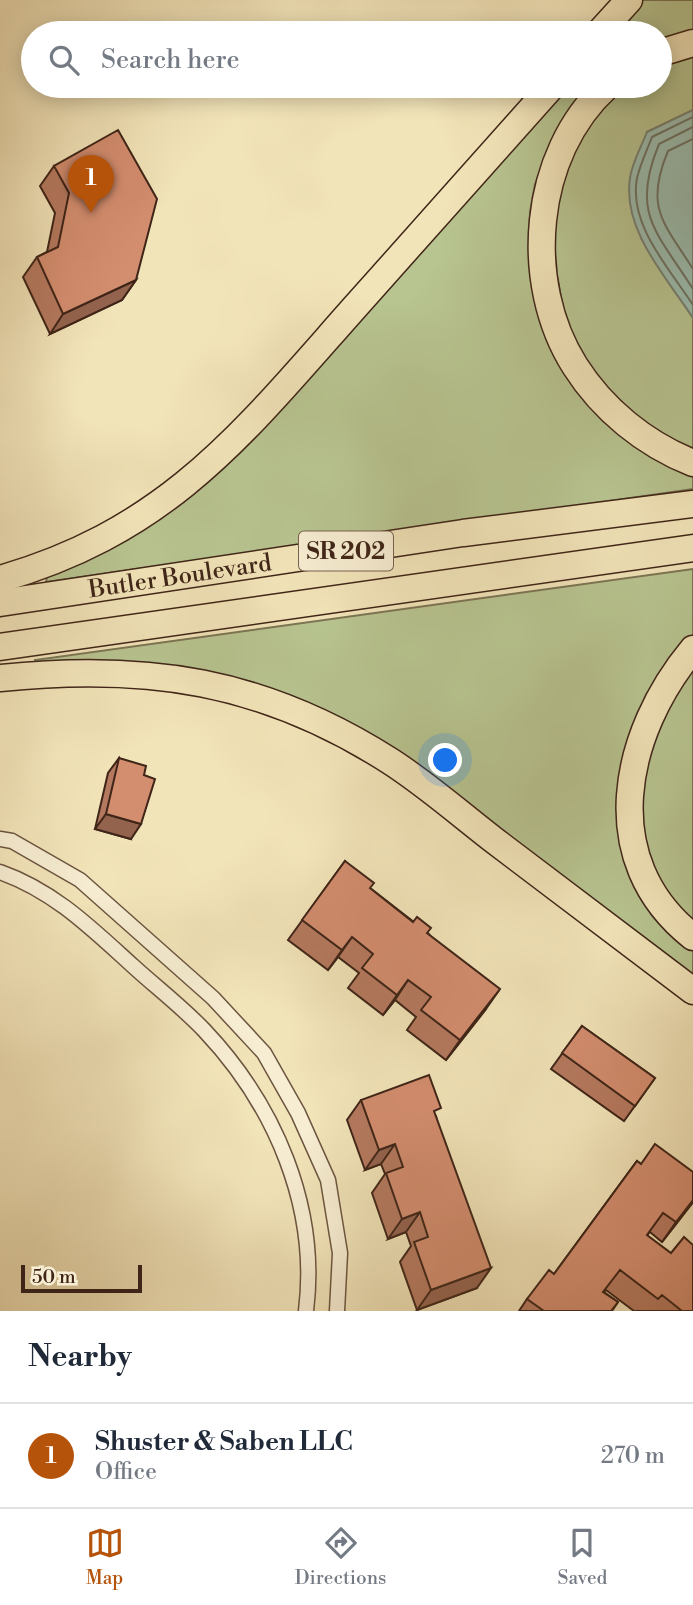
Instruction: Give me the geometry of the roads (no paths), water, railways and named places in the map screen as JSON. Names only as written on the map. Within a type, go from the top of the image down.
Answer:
[{"type":"highway","points":[[610,21],[629,0]]},
{"type":"highway","points":[[672,49],[693,43]]},
{"type":"highway","points":[[0,579],[55,560],[111,535],[168,499],[203,471],[260,414],[541,98]]},
{"type":"highway","points":[[597,98],[574,125],[548,188],[542,253],[548,299],[574,365],[602,400],[636,432],[693,463]]},
{"type":"highway","name":"Butler Boulevard","points":[[0,603],[463,533],[693,505]]},
{"type":"highway","name":"Butler Boulevard","points":[[0,647],[693,548]]},
{"type":"highway","points":[[693,649],[648,718],[635,754],[629,790],[632,836],[645,877],[670,914],[693,937]]},
{"type":"highway","points":[[0,678],[85,672],[153,674],[248,694],[313,718],[393,763],[693,992]]},
{"type":"street","points":[[0,839],[12,841],[80,880],[213,998],[264,1053],[298,1113],[328,1181],[340,1253],[337,1311]]},
{"type":"street","points":[[0,872],[32,883],[68,907],[204,1030],[238,1071],[269,1122],[291,1167],[305,1225],[306,1311]]},
{"type":"water","points":[[693,110],[693,318],[640,235],[629,197],[631,172],[647,132]]},
{"type":"place","name":"Shuster & Saben LLC","points":[[91,213]]}]
